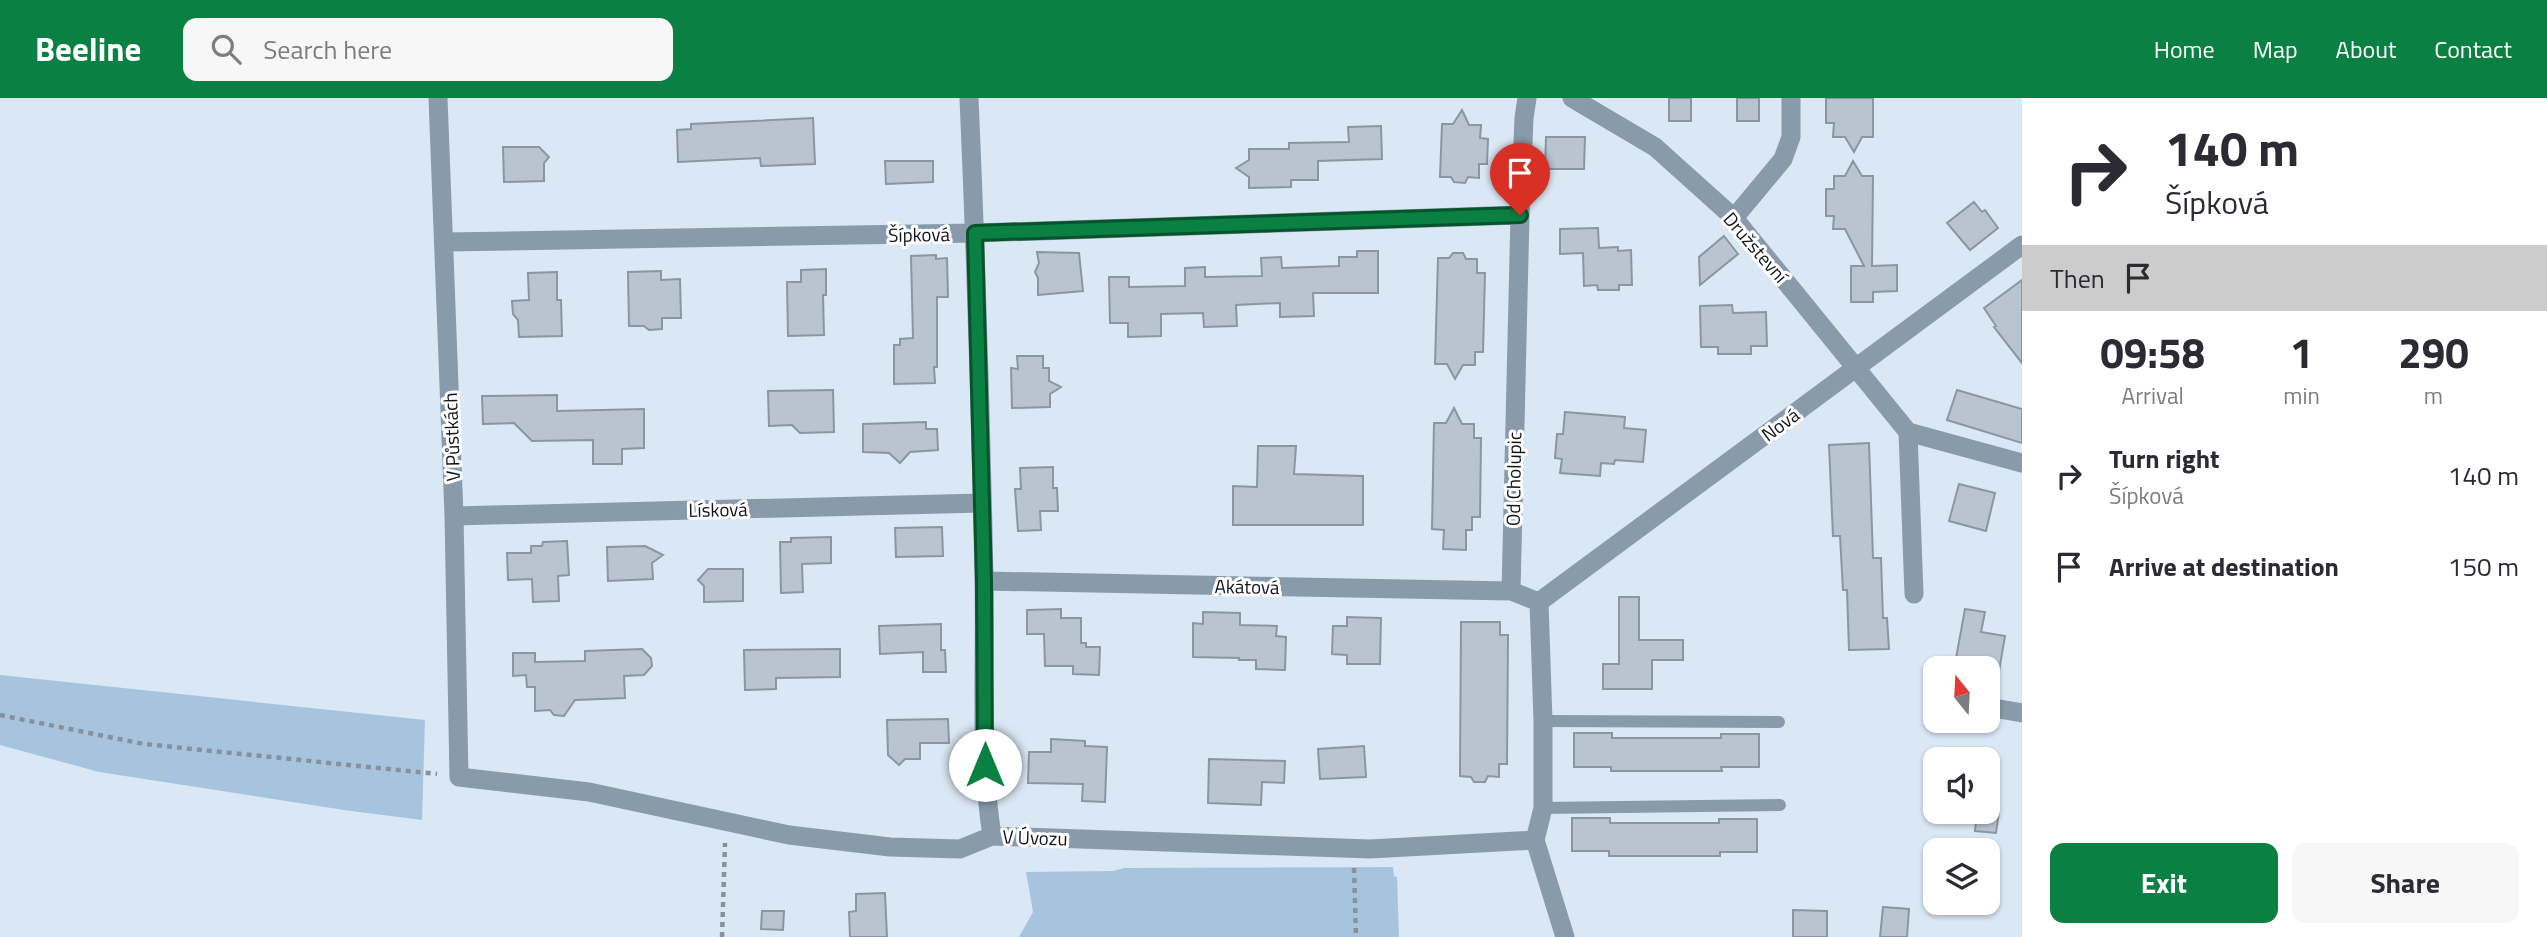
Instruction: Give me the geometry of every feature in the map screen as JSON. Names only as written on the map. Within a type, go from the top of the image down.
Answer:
[{"type":"street","name":"V Půstkách","points":[[438,98],[454,516],[459,777]]},
{"type":"street","points":[[969,98],[984,581],[985,791],[992,836]]},
{"type":"street","name":"Od Cholupic","points":[[1511,591],[1520,215],[1527,98]]},
{"type":"street","name":"Družstevní","points":[[1572,98],[1655,147],[1734,218],[1908,432]]},
{"type":"street","points":[[1734,218],[1783,159],[1791,137],[1791,98]]},
{"type":"street","name":"Šípková","points":[[445,242],[975,233],[1520,215]]},
{"type":"street","name":"Nová","points":[[1539,602],[2022,245]]},
{"type":"street","points":[[1914,594],[1908,432],[2022,463]]},
{"type":"street","name":"Lísková","points":[[454,516],[982,503]]},
{"type":"street","name":"Akátová","points":[[984,581],[1511,591]]},
{"type":"street","points":[[1511,591],[1539,602],[1543,808],[1535,840],[1565,937]]},
{"type":"street","points":[[2000,709],[2022,713]]},
{"type":"street","name":"V Úvozu","points":[[459,777],[589,792],[789,835],[890,847],[960,849],[992,836],[1353,848],[1535,840]]},
{"type":"lane","points":[[1543,721],[1779,722]]},
{"type":"lane","points":[[1543,808],[1780,805]]},
{"type":"path","points":[[0,715],[144,744],[459,777]]},
{"type":"path","points":[[722,937],[726,821]]},
{"type":"path","points":[[1353,848],[1356,937]]},
{"type":"shaded area","points":[[0,675],[425,720],[422,820],[99,772],[0,745]]},
{"type":"shaded area","points":[[1393,867],[1394,876],[1397,877],[1399,937],[1019,937],[1033,912],[1026,872],[1113,871],[1124,868]]},
{"type":"building","points":[[1669,98],[1691,98],[1691,121],[1669,121]]},
{"type":"building","points":[[1737,98],[1759,98],[1759,121],[1737,121]]},
{"type":"building","points":[[1826,98],[1873,98],[1873,137],[1862,137],[1854,152],[1845,137],[1833,137],[1834,123],[1826,123]]},
{"type":"building","points":[[1462,110],[1469,125],[1481,125],[1480,138],[1488,139],[1487,164],[1479,164],[1479,178],[1468,177],[1465,183],[1454,182],[1451,177],[1440,177],[1442,124],[1453,124]]},
{"type":"building","points":[[813,118],[815,164],[761,166],[760,158],[678,162],[677,130],[691,129],[691,124]]},
{"type":"building","points":[[1381,126],[1382,159],[1318,161],[1318,180],[1291,180],[1291,187],[1249,188],[1249,177],[1236,168],[1249,160],[1249,149],[1289,149],[1289,143],[1349,142],[1348,127]]},
{"type":"building","points":[[1546,137],[1585,137],[1584,169],[1545,169]]},
{"type":"building","points":[[503,147],[539,147],[549,157],[544,163],[544,181],[504,182]]},
{"type":"building","points":[[885,161],[933,161],[933,182],[886,184]]},
{"type":"building","points":[[1853,161],[1862,176],[1873,176],[1872,266],[1897,265],[1897,291],[1873,292],[1873,302],[1851,302],[1851,266],[1864,266],[1845,229],[1833,229],[1834,216],[1826,216],[1826,189],[1834,189],[1834,176],[1845,176]]},
{"type":"building","points":[[1974,202],[1982,212],[1985,210],[1998,228],[1970,250],[1947,223]]},
{"type":"building","points":[[1598,228],[1599,248],[1618,247],[1618,251],[1631,250],[1632,285],[1619,285],[1619,290],[1598,290],[1597,285],[1584,286],[1583,253],[1560,254],[1560,229]]},
{"type":"building","points":[[1724,236],[1738,254],[1700,285],[1699,257]]},
{"type":"building","points":[[1357,251],[1378,251],[1378,293],[1313,293],[1314,316],[1280,317],[1280,303],[1236,305],[1237,326],[1204,327],[1203,313],[1161,314],[1161,336],[1128,337],[1128,323],[1110,323],[1109,277],[1129,277],[1129,287],[1185,286],[1185,268],[1205,267],[1205,277],[1262,276],[1261,258],[1281,257],[1282,268],[1339,266],[1339,257],[1357,257]]},
{"type":"building","points":[[1037,252],[1079,253],[1083,291],[1038,295],[1038,278],[1035,272],[1039,263]]},
{"type":"building","points":[[1453,253],[1463,253],[1466,259],[1477,259],[1477,273],[1485,273],[1483,352],[1475,352],[1475,365],[1463,365],[1455,379],[1447,364],[1435,364],[1438,258],[1449,258]]},
{"type":"building","points":[[936,255],[936,259],[947,258],[948,297],[937,297],[935,383],[894,384],[894,345],[900,345],[900,339],[913,338],[911,256]]},
{"type":"building","points":[[826,269],[826,295],[823,295],[824,335],[788,336],[787,282],[801,282],[801,270]]},
{"type":"building","points":[[661,271],[661,280],[680,279],[681,318],[662,318],[662,329],[649,330],[644,326],[629,326],[628,272]]},
{"type":"building","points":[[557,272],[557,300],[561,300],[562,336],[519,337],[518,320],[513,314],[512,301],[529,300],[528,273]]},
{"type":"building","points":[[2022,280],[2022,363],[1994,327],[1996,326],[1984,308]]},
{"type":"building","points":[[1732,305],[1733,313],[1766,312],[1767,346],[1751,346],[1751,354],[1718,354],[1718,347],[1701,347],[1700,306]]},
{"type":"building","points":[[1017,356],[1043,356],[1043,368],[1049,368],[1049,381],[1061,387],[1050,394],[1050,407],[1012,408],[1011,368],[1018,369]]},
{"type":"building","points":[[833,390],[834,432],[800,433],[792,425],[769,426],[768,391]]},
{"type":"building","points":[[1957,390],[2022,409],[2022,443],[1947,420]]},
{"type":"building","points":[[557,395],[557,411],[644,409],[644,448],[622,449],[622,464],[593,464],[593,440],[532,441],[514,423],[483,424],[482,396]]},
{"type":"building","points":[[1454,408],[1462,424],[1474,424],[1474,438],[1481,438],[1480,517],[1472,517],[1472,530],[1466,530],[1466,550],[1443,549],[1444,530],[1432,529],[1434,423],[1446,423]]},
{"type":"building","points":[[1565,412],[1625,417],[1624,428],[1646,430],[1643,462],[1615,460],[1614,464],[1601,463],[1600,476],[1560,473],[1562,459],[1555,458],[1557,434],[1563,434]]},
{"type":"building","points":[[926,422],[926,429],[937,429],[938,450],[910,452],[900,463],[889,453],[863,452],[863,424]]},
{"type":"building","points":[[1869,443],[1873,558],[1881,558],[1883,618],[1887,618],[1889,649],[1849,650],[1847,590],[1843,590],[1840,536],[1833,536],[1829,445]]},
{"type":"building","points":[[1258,446],[1296,446],[1294,474],[1363,476],[1363,525],[1233,525],[1233,486],[1257,487]]},
{"type":"building","points":[[1053,467],[1053,488],[1057,488],[1058,511],[1040,511],[1041,530],[1018,531],[1015,489],[1021,489],[1020,468]]},
{"type":"building","points":[[1959,484],[1995,493],[1986,531],[1949,521]]},
{"type":"building","points":[[942,527],[943,556],[896,557],[895,528]]},
{"type":"building","points":[[831,537],[831,563],[802,564],[803,592],[781,593],[780,542],[791,542],[791,538]]},
{"type":"building","points":[[567,541],[569,575],[558,576],[559,601],[533,602],[532,579],[508,580],[507,553],[531,553],[531,546],[542,546],[543,542]]},
{"type":"building","points":[[645,546],[663,555],[652,563],[653,579],[608,581],[607,547]]},
{"type":"building","points":[[708,569],[743,569],[743,601],[704,602],[704,586],[698,580]]},
{"type":"building","points":[[1619,597],[1639,597],[1639,640],[1683,640],[1683,660],[1652,660],[1652,689],[1603,689],[1603,664],[1619,664]]},
{"type":"building","points":[[1061,609],[1061,618],[1081,618],[1081,643],[1086,643],[1086,647],[1100,647],[1099,675],[1073,674],[1073,666],[1045,666],[1044,634],[1027,634],[1027,610]]},
{"type":"building","points":[[1965,609],[1985,612],[1981,632],[2005,636],[2000,665],[2000,656],[1956,656]]},
{"type":"building","points":[[1203,612],[1240,613],[1240,625],[1277,626],[1276,636],[1286,637],[1285,670],[1256,669],[1256,660],[1193,657],[1193,623],[1203,624]]},
{"type":"building","points":[[1347,617],[1381,618],[1380,664],[1347,664],[1347,655],[1332,654],[1333,626],[1347,626]]},
{"type":"building","points":[[1461,622],[1500,622],[1500,635],[1508,635],[1507,764],[1499,764],[1499,777],[1488,776],[1485,782],[1474,782],[1471,777],[1460,776]]},
{"type":"building","points":[[941,624],[941,650],[945,650],[946,672],[923,672],[923,652],[880,654],[879,626]]},
{"type":"building","points":[[642,649],[651,658],[652,666],[644,675],[624,676],[625,698],[575,700],[564,716],[554,715],[550,710],[535,711],[535,687],[527,687],[526,675],[513,676],[513,653],[535,653],[535,662],[585,661],[585,651]]},
{"type":"building","points":[[840,649],[840,677],[776,678],[776,689],[745,690],[744,650]]},
{"type":"building","points":[[948,719],[949,743],[920,743],[920,759],[905,759],[899,765],[888,755],[887,720]]},
{"type":"building","points":[[1574,733],[1612,733],[1612,738],[1721,738],[1721,734],[1759,734],[1759,767],[1721,767],[1722,771],[1611,771],[1611,767],[1574,767]]},
{"type":"building","points":[[1051,739],[1085,741],[1085,746],[1107,747],[1105,802],[1082,801],[1083,784],[1028,783],[1029,752],[1051,752]]},
{"type":"building","points":[[1364,746],[1366,777],[1320,779],[1318,749]]},
{"type":"building","points":[[1209,759],[1285,761],[1284,783],[1262,782],[1261,805],[1208,803]]},
{"type":"building","points":[[1572,818],[1610,818],[1610,823],[1719,823],[1719,819],[1757,819],[1757,852],[1720,852],[1720,856],[1609,856],[1609,851],[1572,851]]},
{"type":"building","points":[[1976,824],[1997,824],[1996,833],[1975,831]]},
{"type":"building","points":[[885,893],[887,937],[850,937],[849,912],[856,911],[856,894]]},
{"type":"building","points":[[1883,907],[1909,909],[1907,937],[1880,937]]},
{"type":"building","points":[[1793,910],[1827,911],[1827,937],[1793,937]]},
{"type":"building","points":[[762,911],[784,911],[783,930],[761,929]]},
{"type":"route","points":[[985,765],[984,581],[975,233],[1520,215]]}]
